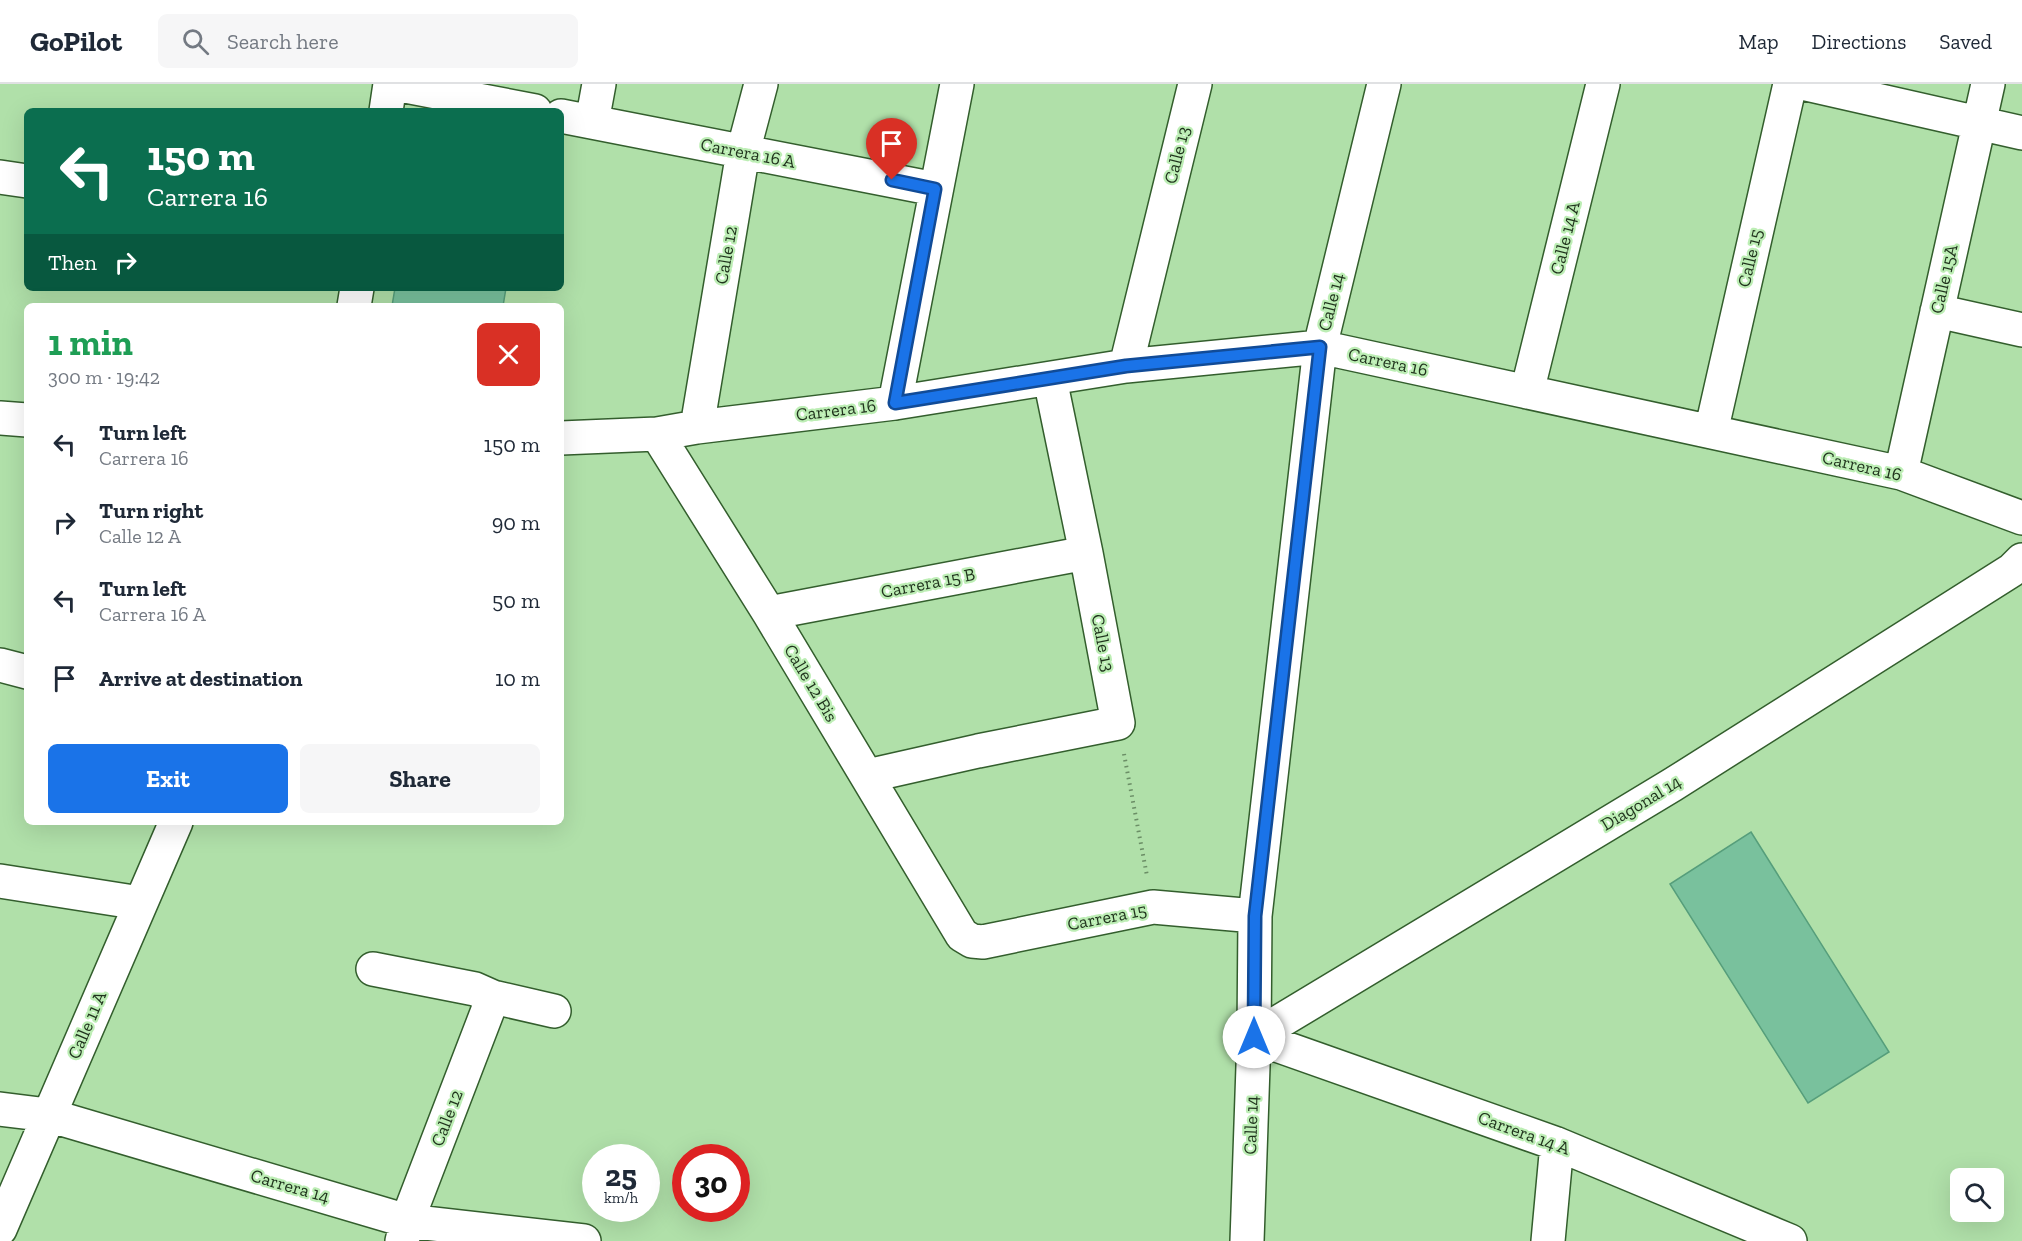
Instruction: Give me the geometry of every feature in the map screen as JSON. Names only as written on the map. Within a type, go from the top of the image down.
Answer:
[{"type":"street","points":[[386,108],[390,84]]},
{"type":"street","points":[[395,84],[519,108]]},
{"type":"street","points":[[576,119],[599,84]]},
{"type":"street","name":"Calle 12","points":[[697,427],[743,152],[760,84]]},
{"type":"street","points":[[895,403],[957,84]]},
{"type":"street","name":"Calle 13","points":[[1126,366],[1195,84]]},
{"type":"street","name":"Calle 14","points":[[1247,1241],[1254,1037],[1255,916],[1320,347],[1384,84]]},
{"type":"street","name":"Calle 14 A","points":[[1527,392],[1603,84]]},
{"type":"street","name":"Calle 15","points":[[1711,432],[1790,84]]},
{"type":"street","points":[[1806,84],[2022,133]]},
{"type":"street","name":"Calle 15A","points":[[1901,473],[1988,84]]},
{"type":"street","name":"Carrera 16 A","points":[[576,119],[935,189]]},
{"type":"street","points":[[0,177],[24,181]]},
{"type":"street","points":[[1937,310],[2022,330]]},
{"type":"street","name":"Carrera 16","points":[[564,438],[657,434],[895,403],[1126,366],[1320,347],[1901,473],[2022,518]]},
{"type":"street","name":"Calle 13","points":[[1050,379],[1118,723]]},
{"type":"street","points":[[0,418],[24,420]]},
{"type":"street","name":"Calle 12 Bis","points":[[657,434],[769,614],[962,934]]},
{"type":"street","name":"Carrera 15 B","points":[[769,614],[1086,554]]},
{"type":"street","name":"Diagonal 14","points":[[1254,1037],[1672,785],[2012,570],[2022,560]]},
{"type":"street","points":[[0,665],[24,671]]},
{"type":"street","points":[[867,776],[1118,723]]},
{"type":"street","name":"Calle 11 A","points":[[0,1229],[175,825]]},
{"type":"street","points":[[0,881],[140,903]]},
{"type":"street","name":"Carrera 15","points":[[962,934],[972,941],[983,942],[1153,907],[1255,916]]},
{"type":"street","points":[[373,969],[475,989],[493,997],[554,1011]]},
{"type":"street","name":"Calle 12","points":[[405,1231],[493,997]]},
{"type":"street","name":"Carrera 14 A","points":[[1254,1037],[1557,1144],[1791,1241]]},
{"type":"street","name":"Carrera 14","points":[[0,1109],[48,1115],[405,1231],[584,1241]]},
{"type":"street","points":[[1548,1241],[1557,1144]]},
{"type":"path","points":[[1118,723],[1153,907]]},
{"type":"building","points":[[394,291],[506,291],[504,303],[392,303]]},
{"type":"building","points":[[1751,832],[1889,1052],[1808,1103],[1670,884]]},
{"type":"route","points":[[892,180],[935,189],[895,403],[1126,366],[1320,347],[1255,916],[1254,1037]]}]
